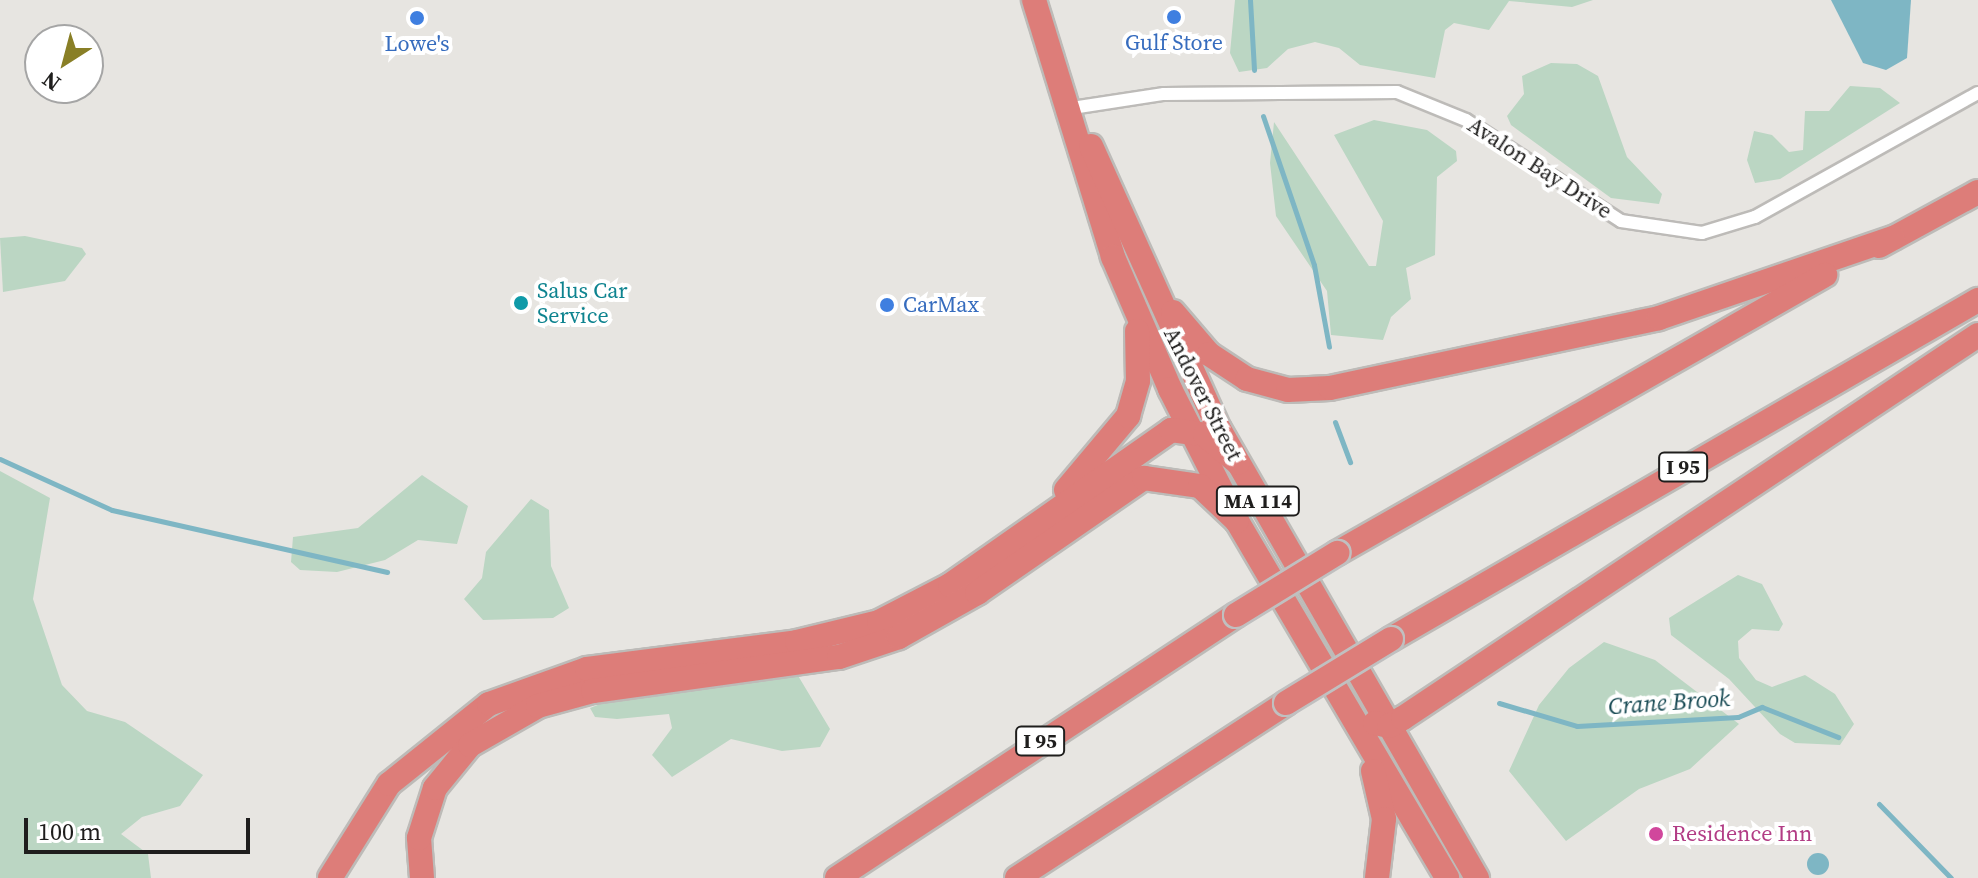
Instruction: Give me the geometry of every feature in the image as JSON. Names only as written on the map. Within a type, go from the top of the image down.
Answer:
[{"type":"highway","name":"Andover Street","points":[[1034,0],[1072,108],[1146,279],[1238,463],[1477,878]]},
{"type":"highway","name":"Andover Street","points":[[1072,108],[1097,209],[1133,309],[1190,429],[1237,521],[1447,878]]},
{"type":"highway","name":"I 95","points":[[839,876],[1236,615],[1337,553],[1978,192]]},
{"type":"highway","points":[[1146,279],[1228,368],[1267,386],[1309,390],[1659,318],[1893,238]]},
{"type":"highway","name":"I 95","points":[[1017,878],[1286,703],[1391,639],[1978,300]]},
{"type":"highway","points":[[1033,524],[1128,416],[1139,362],[1133,309]]},
{"type":"highway","points":[[1333,688],[1364,717],[1389,726],[1978,335]]},
{"type":"highway","points":[[330,878],[389,784],[489,704],[587,669],[797,642],[879,622],[950,585],[1159,434],[1190,429],[1238,463]]},
{"type":"highway","points":[[422,878],[424,814],[443,776],[489,730],[538,706],[593,691],[839,657],[899,637],[977,593],[1144,478],[1200,486],[1237,521]]},
{"type":"highway","points":[[1358,731],[1384,819],[1377,878]]},
{"type":"highway","points":[[1450,833],[1486,878]]},
{"type":"street","name":"Avalon Bay Drive","points":[[1072,108],[1164,94],[1397,92],[1466,120],[1621,221],[1702,233],[1755,217],[1978,93]]},
{"type":"green space","points":[[1235,0],[1593,0],[1572,7],[1509,1],[1489,30],[1454,23],[1445,30],[1435,78],[1360,65],[1339,48],[1315,42],[1288,49],[1267,68],[1239,72],[1230,53]]},
{"type":"green space","points":[[1551,63],[1577,64],[1598,76],[1627,157],[1662,194],[1659,204],[1611,198],[1511,125],[1507,116],[1524,94],[1522,76]]},
{"type":"green space","points":[[1850,86],[1880,88],[1900,103],[1780,179],[1755,183],[1747,160],[1754,131],[1772,135],[1789,152],[1803,150],[1805,111],[1829,111]]},
{"type":"green space","points":[[1374,120],[1427,130],[1456,151],[1457,161],[1437,177],[1435,255],[1406,268],[1411,299],[1391,317],[1383,340],[1331,335],[1327,291],[1276,216],[1270,163],[1274,122],[1369,266],[1376,266],[1383,221],[1334,135]]},
{"type":"green space","points":[[25,236],[82,248],[86,254],[65,281],[3,292],[0,238]]},
{"type":"green space","points":[[0,471],[50,498],[33,599],[62,685],[87,711],[125,722],[203,775],[180,806],[142,817],[121,834],[148,854],[151,878],[0,878]]},
{"type":"green space","points":[[422,475],[468,506],[457,544],[418,540],[385,560],[337,572],[300,570],[291,562],[293,537],[358,528]]},
{"type":"green space","points":[[531,499],[549,510],[551,566],[569,608],[553,618],[483,620],[464,599],[482,578],[486,552]]},
{"type":"green space","points":[[1738,575],[1762,584],[1783,624],[1779,631],[1752,629],[1738,641],[1739,658],[1756,680],[1772,687],[1805,675],[1835,694],[1854,724],[1840,745],[1795,743],[1780,734],[1729,679],[1671,635],[1669,618]]},
{"type":"green space","points":[[1604,642],[1655,660],[1739,724],[1690,769],[1639,789],[1566,841],[1509,771],[1539,705],[1569,668]]},
{"type":"green space","points":[[797,674],[830,729],[820,747],[782,751],[731,739],[672,777],[652,755],[672,728],[669,714],[617,719],[595,717],[590,708],[626,694]]},
{"type":"water","points":[[1831,0],[1911,0],[1907,58],[1886,70],[1863,63]]},
{"type":"water","points":[[1818,853],[1826,856],[1829,864],[1826,872],[1818,875],[1810,872],[1807,864],[1810,856]]},
{"type":"waterway","name":"Crane Brook","points":[[1250,0],[1254,70]]},
{"type":"waterway","name":"Crane Brook","points":[[1263,116],[1314,265],[1329,347]]},
{"type":"waterway","name":"Crane Brook","points":[[1335,422],[1350,462]]},
{"type":"waterway","points":[[0,459],[112,510],[387,572]]},
{"type":"waterway","name":"Crane Brook","points":[[1499,703],[1577,726],[1738,717],[1762,707],[1838,737]]},
{"type":"waterway","name":"Crane Brook","points":[[1879,804],[1951,878]]},
{"type":"place","name":"Gulf Store","points":[[1174,17]]},
{"type":"place","name":"Lowe's","points":[[417,18]]},
{"type":"place","name":"Salus Car Service","points":[[521,303]]},
{"type":"place","name":"CarMax","points":[[887,305]]},
{"type":"place","name":"Residence Inn","points":[[1656,834]]}]
